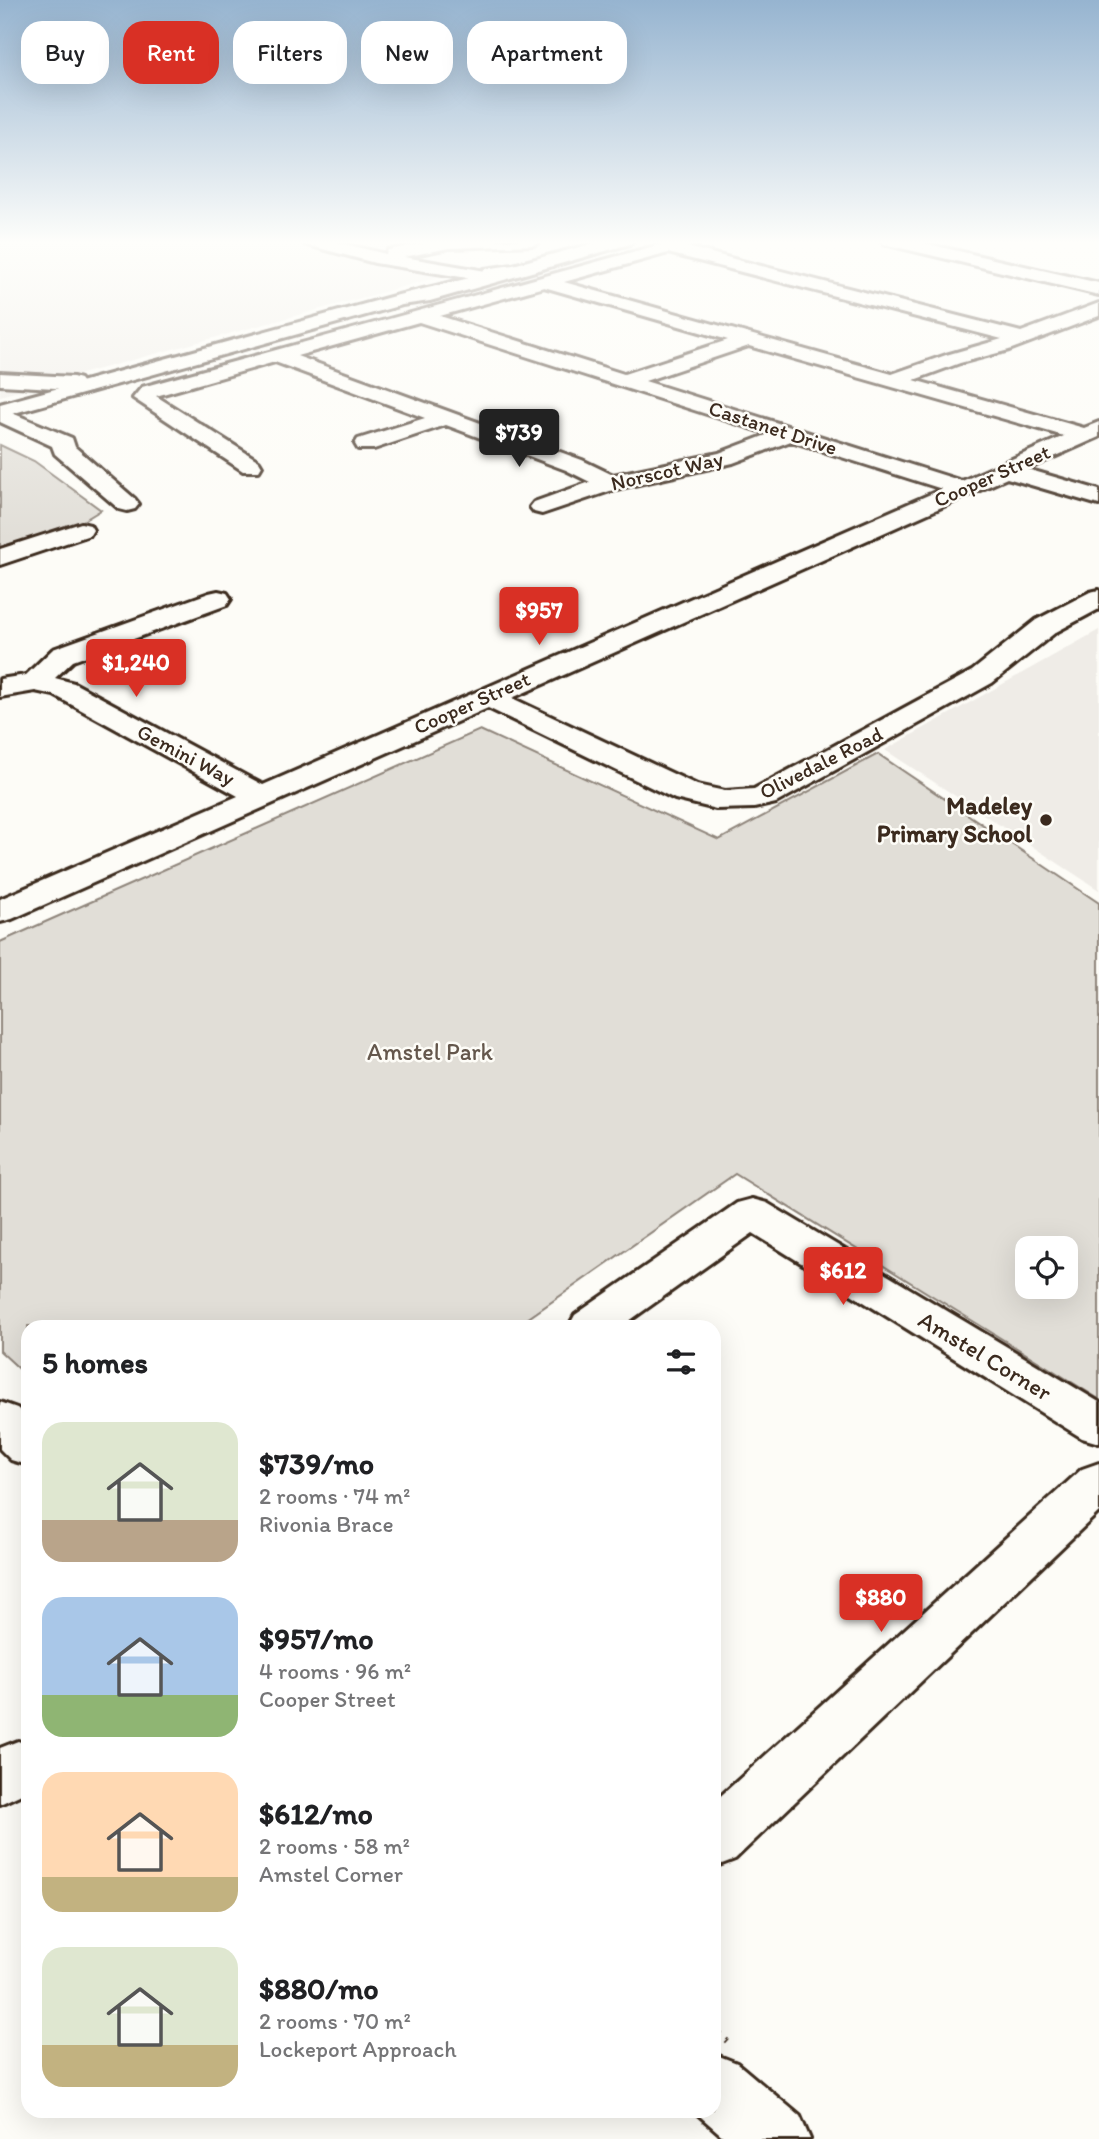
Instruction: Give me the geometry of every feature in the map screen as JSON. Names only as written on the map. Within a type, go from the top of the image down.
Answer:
[{"type":"street","points":[[0,403],[64,390],[254,340]]},
{"type":"street","points":[[251,466],[145,398],[149,391],[337,340]]},
{"type":"street","name":"Castanet Drive","points":[[494,340],[964,489]]},
{"type":"street","points":[[624,381],[747,340]]},
{"type":"street","points":[[752,340],[1092,432]]},
{"type":"street","points":[[895,380],[1016,340]]},
{"type":"street","points":[[277,356],[574,466],[610,483]]},
{"type":"street","points":[[0,379],[64,390]]},
{"type":"street","points":[[0,412],[64,390]]},
{"type":"street","points":[[36,430],[34,413],[64,390]]},
{"type":"street","points":[[0,412],[64,443],[63,449]]},
{"type":"street","points":[[366,443],[444,419]]},
{"type":"street","points":[[0,428],[45,447],[63,449],[127,504]]},
{"type":"street","name":"Cooper Street","points":[[0,912],[1092,432]]},
{"type":"street","name":"Norscot Way","points":[[542,507],[610,483],[725,458],[790,434]]},
{"type":"street","points":[[1006,470],[1099,498]]},
{"type":"street","points":[[0,557],[81,530]]},
{"type":"street","name":"Olivedale Road","points":[[486,697],[686,792],[710,799],[737,802],[765,796],[982,677],[1046,626],[1099,598]]},
{"type":"street","points":[[35,682],[63,656],[218,599]]},
{"type":"street","name":"Gemini Way","points":[[0,688],[35,682],[64,689],[261,796]]},
{"type":"street","name":"Amstel Corner","points":[[600,1320],[752,1213],[1099,1425]]},
{"type":"street","points":[[0,1420],[21,1440]]},
{"type":"street","points":[[721,1833],[1099,1482]]},
{"type":"street","points":[[721,2092],[778,2139]]},
{"type":"shaded area","points":[[0,340],[207,340],[0,396]]},
{"type":"shaded area","name":"Madeley Primary School","points":[[1099,630],[1099,890],[885,750]]},
{"type":"green space","points":[[0,445],[34,461],[101,510],[78,524],[0,548]]},
{"type":"green space","name":"Amstel Park","points":[[480,730],[719,840],[878,754],[1099,903],[1099,1399],[735,1174],[526,1320],[21,1320],[21,1370],[0,1351],[0,942]]},
{"type":"place","name":"Madeley Primary School","points":[[1046,820]]}]
